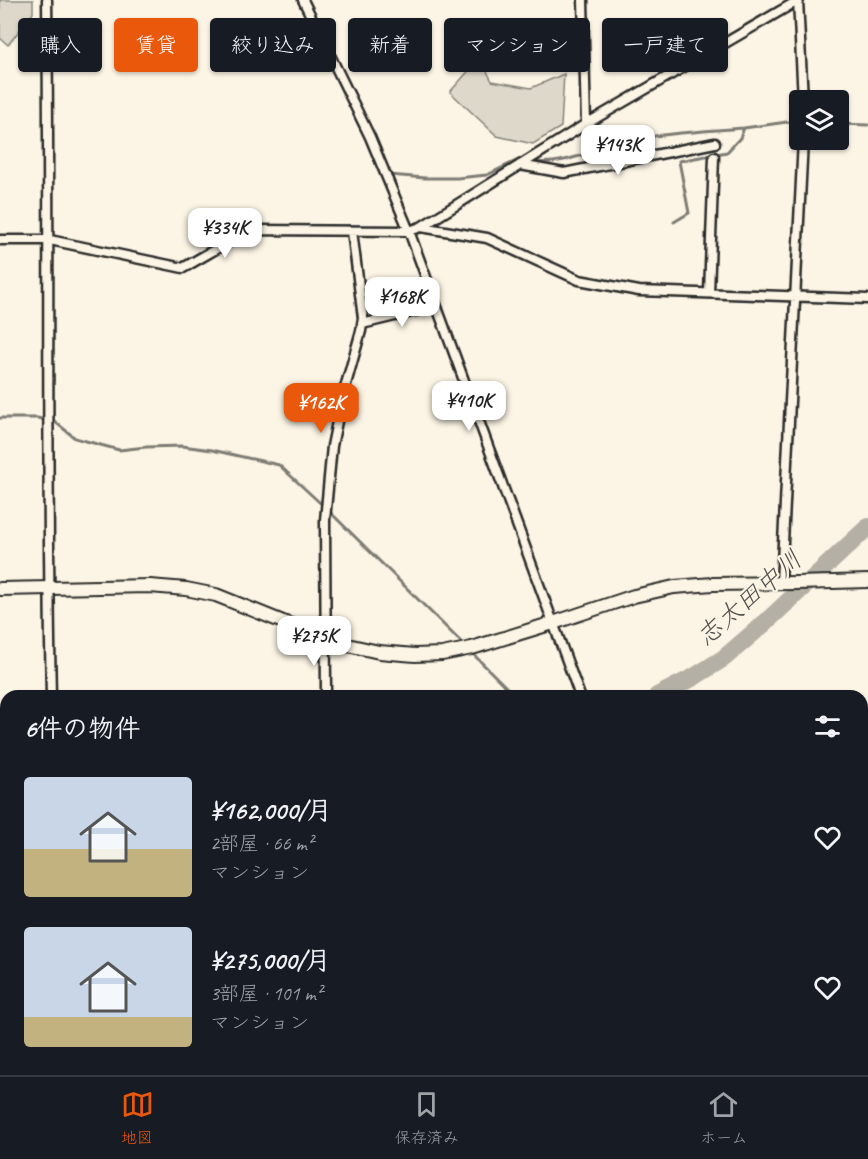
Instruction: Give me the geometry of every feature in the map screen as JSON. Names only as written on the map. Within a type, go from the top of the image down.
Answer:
[{"type":"street","points":[[47,0],[50,240],[48,588],[51,690]]},
{"type":"street","points":[[303,0],[370,137],[408,231],[578,690]]},
{"type":"street","points":[[583,0],[586,124]]},
{"type":"street","points":[[0,240],[50,240],[183,268],[249,230],[408,231],[421,227],[586,124],[799,0],[802,90]]},
{"type":"street","points":[[522,164],[564,173],[715,143]]},
{"type":"street","points":[[781,583],[803,150]]},
{"type":"street","points":[[709,293],[714,157]]},
{"type":"street","points":[[421,227],[487,238],[579,280],[639,291],[868,299]]},
{"type":"street","points":[[327,690],[326,520],[332,446],[362,324],[352,231]]},
{"type":"street","points":[[362,324],[436,306]]},
{"type":"street","points":[[0,589],[150,586],[186,589],[216,595],[327,639],[379,652],[415,655],[442,654],[472,648],[634,596],[674,587],[868,581]]},
{"type":"shaded area","points":[[0,0],[33,0],[33,13],[29,18],[18,18],[18,32],[8,45],[0,38]]},
{"type":"shaded area","points":[[468,72],[487,72],[492,81],[531,88],[564,74],[561,127],[533,144],[497,136],[450,92]]},
{"type":"waterway","points":[[674,222],[689,213],[679,161],[727,152],[740,138],[744,128],[789,122]]},
{"type":"waterway","points":[[849,124],[868,125]]},
{"type":"waterway","points":[[531,161],[555,162],[634,139],[744,128]]},
{"type":"waterway","points":[[389,175],[425,178],[487,175],[525,159]]},
{"type":"waterway","points":[[0,418],[37,418],[54,421],[75,438],[119,450],[182,446],[212,450],[279,465],[331,513],[464,645]]},
{"type":"waterway","name":"志太田中川","points":[[669,690],[724,658],[868,527]]},
{"type":"waterway","points":[[471,652],[510,690]]}]
